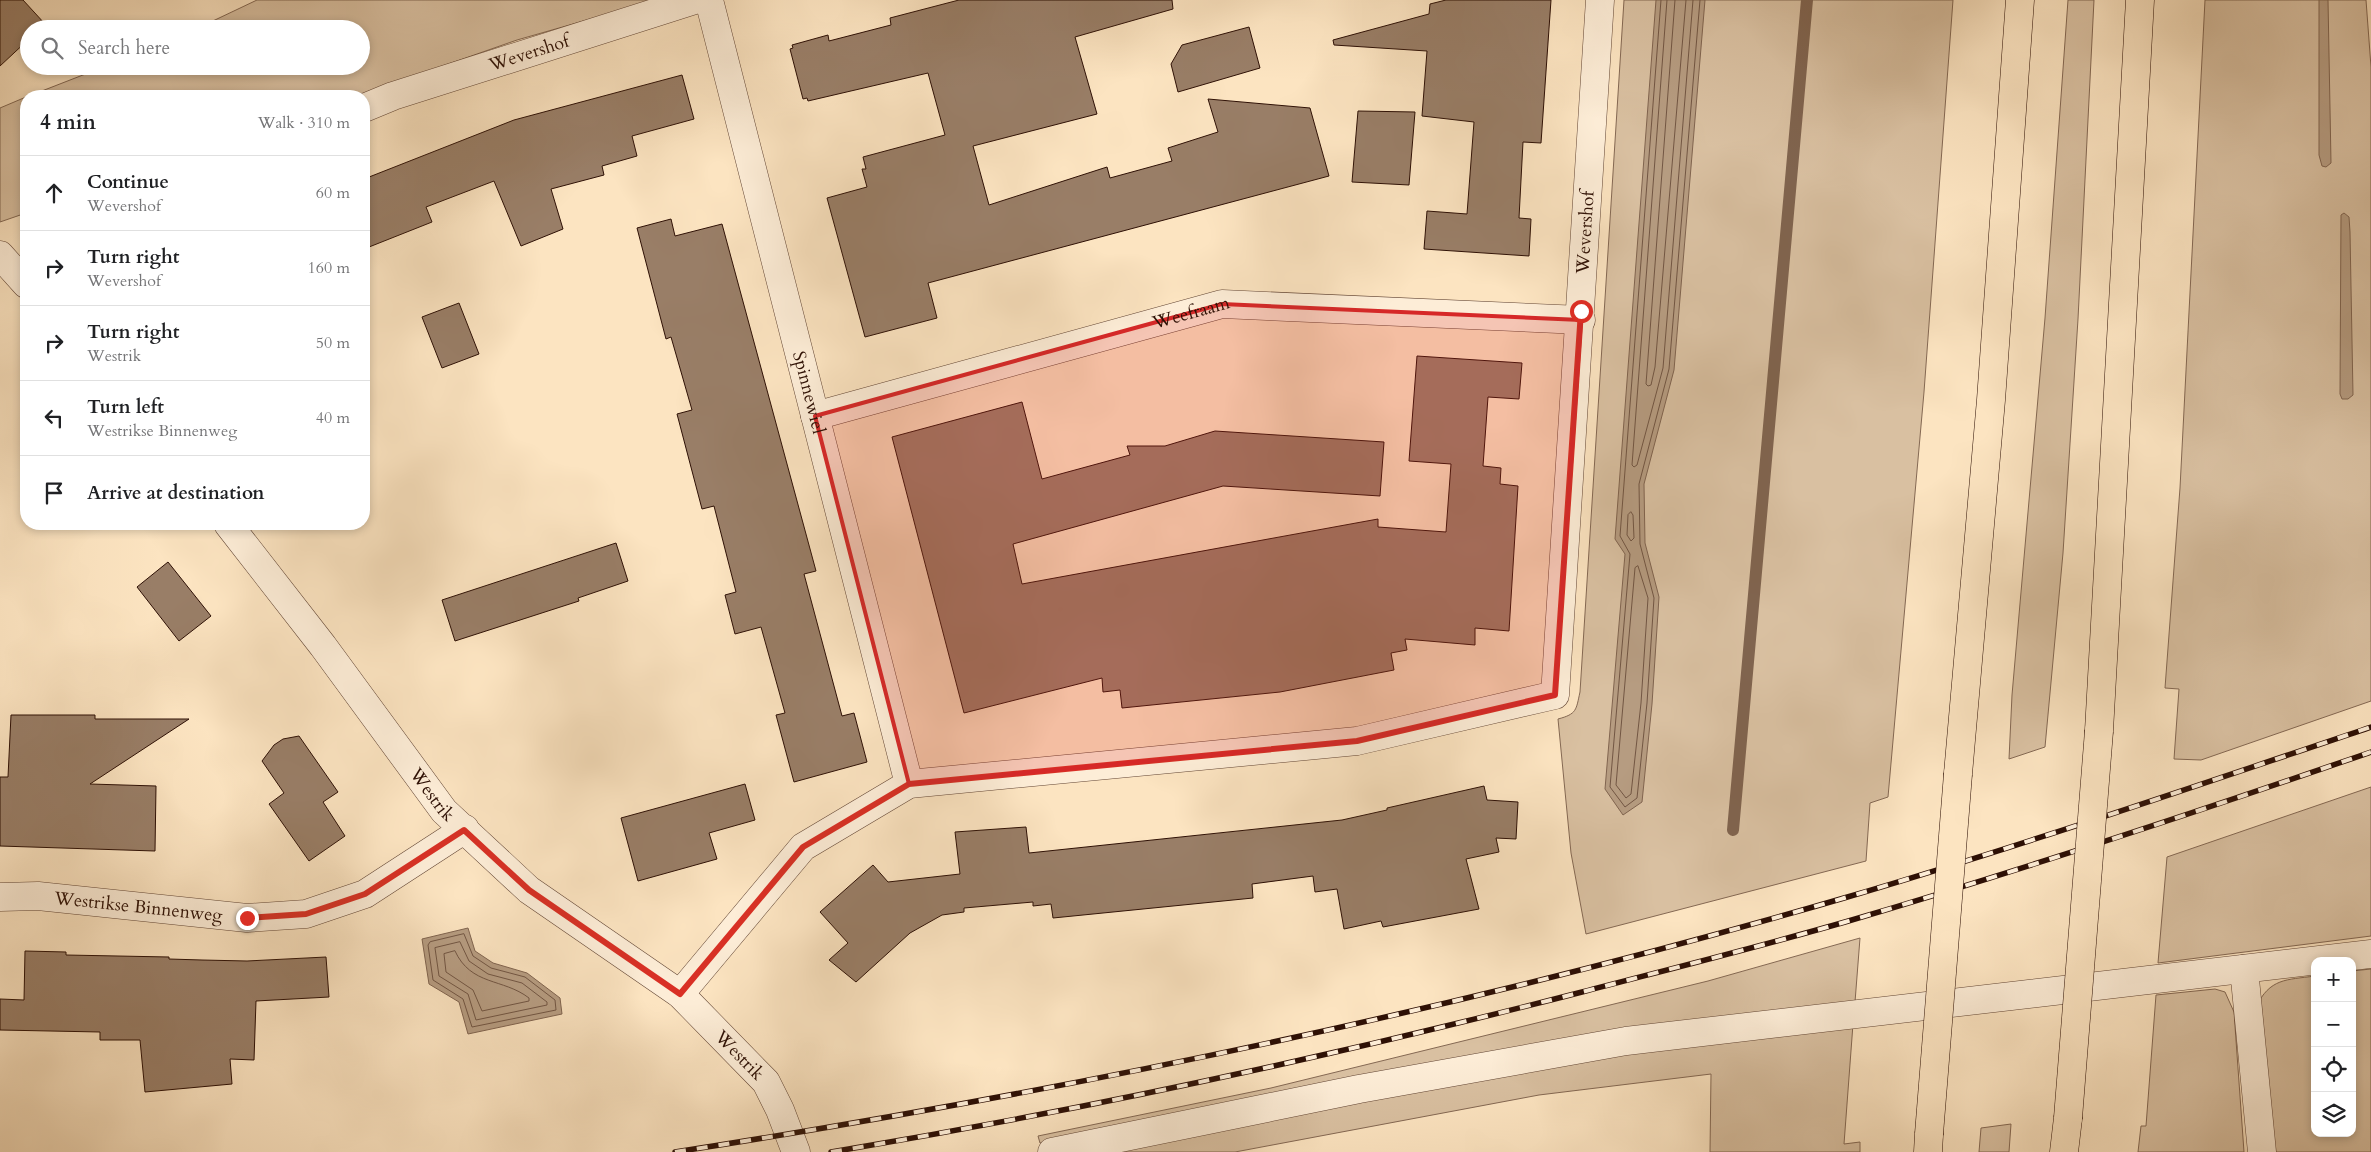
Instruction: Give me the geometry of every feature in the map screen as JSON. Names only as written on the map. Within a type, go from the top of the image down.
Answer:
[{"type":"highway","points":[[1929,1143],[1958,774],[1991,400],[2020,0]]},
{"type":"highway","points":[[2064,1152],[2098,731],[2140,0]]},
{"type":"street","name":"Wevershof","points":[[370,106],[393,96],[696,0]]},
{"type":"street","name":"Spinnewiel","points":[[710,0],[814,416],[909,784]]},
{"type":"street","name":"Wevershof","points":[[680,994],[803,847],[909,784],[1357,741],[1555,695],[1581,320],[1600,0]]},
{"type":"street","points":[[9,259],[20,275]]},
{"type":"street","name":"Weefraam","points":[[814,416],[1222,304],[1581,320]]},
{"type":"street","name":"Westrik","points":[[233,530],[323,646],[444,811],[529,890],[680,994],[766,1082],[780,1110],[796,1152]]},
{"type":"street","name":"Westrikse Binnenweg","points":[[0,897],[38,896],[247,918],[306,914],[365,894],[464,830]]},
{"type":"street","points":[[1052,1152],[1359,1089],[1626,1041],[2371,954]]},
{"type":"street","points":[[2244,969],[2262,1152]]},
{"type":"highlighted area","points":[[1222,304],[1581,320],[1555,695],[1357,741],[909,784],[815,416]]},
{"type":"shaded area","points":[[257,0],[657,0],[517,40],[370,91],[44,90],[83,75],[370,75],[370,20],[215,20]]},
{"type":"shaded area","points":[[1624,0],[1953,0],[1924,392],[1888,797],[1870,803],[1866,861],[1586,934],[1571,853],[1558,719],[1569,715],[1575,710],[1580,692]]},
{"type":"shaded area","points":[[2068,0],[2094,0],[2078,319],[2063,553],[2045,747],[2009,759],[2012,695],[2045,318]]},
{"type":"shaded area","points":[[2205,0],[2366,0],[2371,67],[2371,701],[2201,760],[2174,759],[2179,689],[2165,688],[2180,488]]},
{"type":"shaded area","points":[[20,100],[20,215],[0,222],[0,108]]},
{"type":"shaded area","points":[[2371,787],[2371,936],[2158,963],[2167,857]]},
{"type":"shaded area","points":[[1860,938],[1855,1002],[1391,1074],[1040,1143],[1038,1136],[1271,1088],[1708,981]]},
{"type":"shaded area","points":[[2371,969],[2371,1152],[2265,1152],[2256,1007],[2267,990],[2280,982],[2296,978],[2311,976],[2311,1137],[2356,1137],[2356,971]]},
{"type":"shaded area","points":[[2215,989],[2225,992],[2234,1012],[2244,1152],[2138,1152],[2141,1126],[2146,1126],[2156,995]]},
{"type":"shaded area","points":[[1853,1024],[1844,1144],[1860,1142],[1860,1152],[1710,1152],[1711,1074],[1539,1095],[1235,1152],[1104,1152],[1540,1065]]},
{"type":"shaded area","points":[[2011,1124],[2009,1152],[1979,1152],[1981,1128]]},
{"type":"water","points":[[1656,0],[1705,0],[1674,370],[1644,484],[1645,543],[1659,597],[1652,704],[1642,802],[1623,815],[1605,789],[1625,554],[1615,539]]},
{"type":"water","points":[[2319,0],[2328,0],[2331,163],[2326,167],[2322,166],[2319,155]]},
{"type":"water","points":[[2344,213],[2349,217],[2350,232],[2353,395],[2348,399],[2342,399],[2340,394],[2341,215]]},
{"type":"water","points":[[468,928],[475,951],[493,963],[527,973],[560,998],[562,1014],[468,1034],[459,1002],[429,984],[422,939]]},
{"type":"building","points":[[0,0],[23,0],[41,20],[20,20],[20,47],[0,66]]},
{"type":"building","points":[[959,0],[1172,0],[1173,9],[1075,37],[1097,114],[973,146],[989,205],[1107,167],[1110,178],[1172,161],[1168,148],[1218,132],[1208,99],[1310,108],[1329,176],[928,283],[937,318],[865,337],[827,198],[867,187],[862,169],[866,169],[863,157],[945,135],[928,73],[808,101],[807,98],[803,99],[790,49],[793,48],[792,45],[828,35],[829,41],[891,25],[890,18]]},
{"type":"building","points":[[1446,0],[1551,0],[1541,143],[1523,142],[1519,218],[1531,219],[1529,256],[1424,249],[1427,211],[1467,214],[1474,122],[1422,116],[1427,51],[1334,45],[1333,40],[1429,14],[1430,4]]},
{"type":"building","points":[[1249,27],[1260,68],[1178,92],[1171,64],[1182,45]]},
{"type":"building","points":[[682,75],[694,119],[632,136],[637,156],[602,166],[604,175],[551,189],[563,229],[521,246],[494,181],[426,207],[432,222],[370,247],[370,177],[514,120]]},
{"type":"building","points":[[1358,111],[1415,112],[1409,185],[1352,182]]},
{"type":"building","points":[[671,219],[675,236],[722,224],[816,571],[804,574],[842,716],[854,713],[867,762],[794,782],[776,715],[785,713],[761,627],[735,634],[725,595],[736,592],[714,506],[702,509],[677,414],[692,410],[671,337],[666,339],[637,228]]},
{"type":"building","points":[[459,303],[479,354],[442,368],[422,317]]},
{"type":"building","points":[[1417,356],[1522,363],[1519,399],[1488,397],[1483,466],[1501,468],[1500,484],[1518,486],[1509,631],[1475,628],[1475,645],[1405,639],[1407,650],[1391,653],[1394,670],[1280,692],[1122,708],[1120,690],[1103,692],[1102,678],[964,713],[892,437],[1022,402],[1042,479],[1130,455],[1127,446],[1165,446],[1215,431],[1384,442],[1380,496],[1223,486],[1013,544],[1022,584],[1378,519],[1378,527],[1446,532],[1451,464],[1409,461]]},
{"type":"building","points":[[616,543],[628,581],[578,598],[579,601],[455,641],[442,600]]},
{"type":"building","points":[[168,562],[211,616],[179,641],[137,587]]},
{"type":"building","points":[[11,715],[95,715],[95,719],[189,719],[90,784],[156,786],[155,851],[0,846],[0,777],[8,777]]},
{"type":"building","points":[[299,736],[338,792],[323,802],[345,836],[309,861],[269,804],[284,793],[262,761],[274,745],[283,739]]},
{"type":"building","points":[[745,784],[755,820],[709,833],[717,859],[638,881],[621,818]]},
{"type":"building","points":[[1484,786],[1487,800],[1518,802],[1516,839],[1496,838],[1499,852],[1466,859],[1479,909],[1383,927],[1381,921],[1344,929],[1337,889],[1315,892],[1313,876],[1252,884],[1253,898],[1053,918],[1051,904],[1033,906],[1033,902],[964,908],[964,912],[942,915],[910,933],[856,982],[829,960],[848,943],[820,912],[873,865],[888,882],[960,874],[955,832],[1026,827],[1029,853],[1342,820]]},
{"type":"building","points":[[25,951],[66,952],[66,955],[247,961],[326,957],[329,997],[256,1001],[254,1060],[230,1059],[232,1084],[145,1092],[140,1040],[100,1040],[100,1032],[0,1030],[0,999],[24,1000]]},
{"type":"waterway","points":[[1733,830],[1807,0]]},
{"type":"railway","points":[[675,1152],[823,1128],[1117,1074],[1410,1012],[1555,976],[1700,939],[1976,858],[2371,727]]},
{"type":"railway","points":[[831,1152],[1114,1100],[1302,1060],[1489,1016],[1845,922],[2043,861],[2371,752]]},
{"type":"route","points":[[247,918],[306,914],[365,894],[464,830],[529,890],[680,994],[803,847],[909,784],[1357,741],[1555,695],[1581,311]]}]
